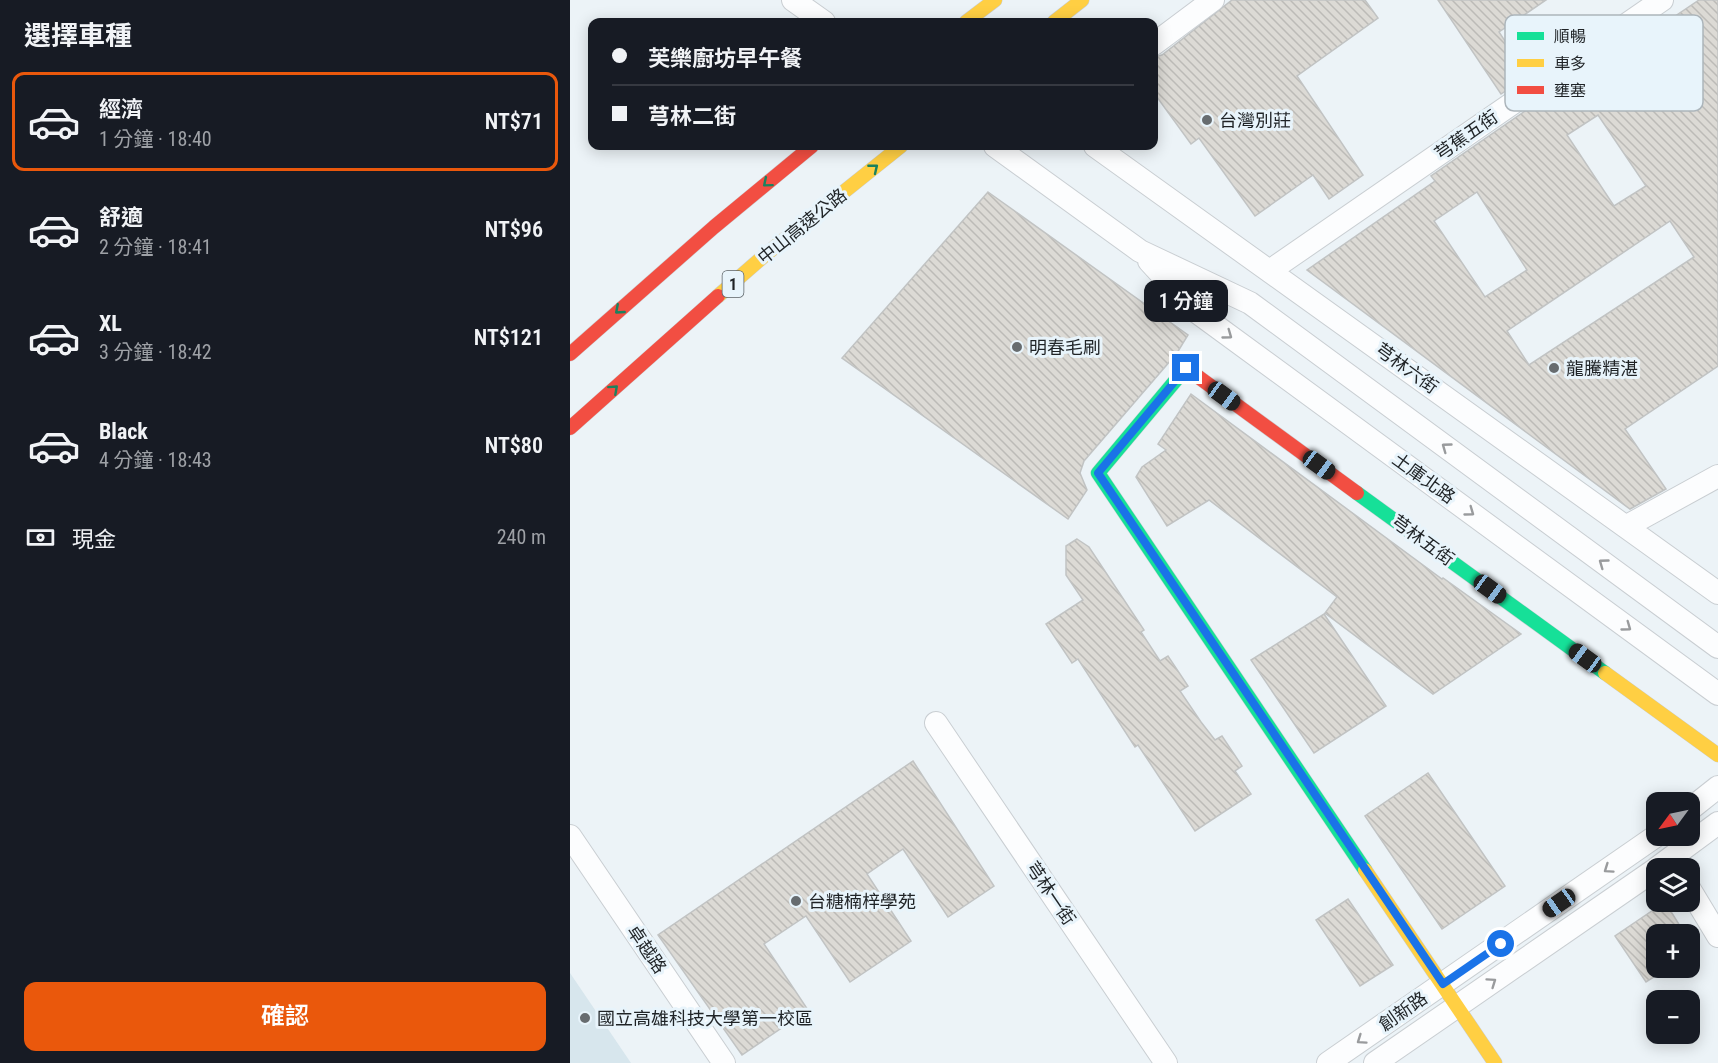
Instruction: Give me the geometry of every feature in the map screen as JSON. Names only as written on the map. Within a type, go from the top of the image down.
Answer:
[{"type":"main road","points":[[971,18],[995,0]]},
{"type":"main road","points":[[1059,18],[1082,0]]},
{"type":"main road","points":[[570,354],[714,226],[807,150]]},
{"type":"main road","name":"中山高速公路","points":[[570,428],[765,255],[896,150]]},
{"type":"main road","name":"芎林五街","points":[[1443,984],[1098,473],[1186,368],[1718,755]]},
{"type":"main road","points":[[1443,984],[1495,1063]]},
{"type":"street","points":[[793,0],[818,18]]},
{"type":"street","points":[[1158,41],[1213,0]]},
{"type":"street","name":"芎蕉五街","points":[[1640,15],[1662,0]]},
{"type":"street","name":"芎蕉五街","points":[[1271,270],[1505,108]]},
{"type":"street","name":"土庫北路","points":[[1002,150],[1140,251],[1250,303],[1718,647]]},
{"type":"street","name":"芎林六街","points":[[1101,150],[1271,270],[1718,593]]},
{"type":"street","name":"土庫北路","points":[[1140,251],[1194,310],[1718,694]]},
{"type":"street","points":[[1627,526],[1718,476]]},
{"type":"street","name":"芎林一街","points":[[936,723],[1166,1063]]},
{"type":"street","points":[[1700,801],[1718,787]]},
{"type":"street","name":"創新路","points":[[1675,858],[1718,823]]},
{"type":"street","name":"卓越路","points":[[570,836],[724,1063]]},
{"type":"street","name":"創新路","points":[[1328,1063],[1646,843]]},
{"type":"street","name":"創新路","points":[[1375,1063],[1646,879]]},
{"type":"street","points":[[1700,906],[1718,936]]},
{"type":"shaded area","name":"國立高雄科技大學第一校區","points":[[570,973],[631,1063],[570,1063]]},
{"type":"building","points":[[1232,0],[1365,0],[1378,18],[1297,76],[1363,175],[1329,199],[1313,175],[1255,216],[1199,138],[1191,144],[1158,99],[1158,56]]},
{"type":"building","points":[[1438,0],[1546,0],[1524,15],[1505,15],[1505,28],[1499,32],[1505,41],[1505,91],[1501,94]]},
{"type":"building","points":[[1699,0],[1718,0],[1718,366],[1625,429],[1666,489],[1630,509],[1307,270],[1435,181],[1431,176],[1525,111],[1703,111],[1703,15],[1677,15]],"holes":[[[1598,115],[1646,186],[1614,206],[1567,135]],[[1477,192],[1527,270],[1485,297],[1434,221]],[[1670,221],[1694,257],[1529,365],[1507,331]]]},
{"type":"building","name":"明春毛刷","points":[[988,192],[1188,335],[1177,353],[1084,461],[1080,473],[1087,490],[1068,519],[842,358]]},
{"type":"building","points":[[1191,394],[1442,579],[1521,634],[1433,694],[1325,613],[1337,597],[1209,500],[1167,526],[1136,477],[1142,467],[1166,450],[1158,444]]},
{"type":"building","points":[[1077,539],[1089,547],[1144,630],[1141,632],[1160,661],[1168,656],[1188,686],[1180,691],[1201,722],[1215,740],[1222,736],[1242,766],[1235,771],[1251,794],[1195,831],[1138,745],[1135,747],[1078,659],[1072,663],[1046,624],[1083,600],[1066,575],[1066,546]]},
{"type":"building","points":[[1324,614],[1386,706],[1314,753],[1251,660]]},
{"type":"building","name":"台糖楠梓學苑","points":[[913,761],[994,886],[948,917],[903,849],[867,874],[911,941],[850,982],[806,916],[764,944],[808,1010],[742,1055],[658,935]]},
{"type":"building","points":[[1428,773],[1505,886],[1442,929],[1365,816]]},
{"type":"building","points":[[1348,899],[1393,965],[1360,986],[1316,920]]},
{"type":"building","points":[[1650,912],[1671,912],[1679,924],[1646,924],[1646,978],[1652,978],[1646,982],[1615,936]]},
{"type":"traffic: fast","points":[[1197,376],[1186,368],[1098,473],[1365,870]]},
{"type":"traffic: fast","points":[[1357,493],[1605,673]]},
{"type":"traffic: slow","points":[[971,18],[995,0]]},
{"type":"traffic: slow","points":[[1059,18],[1082,0]]},
{"type":"traffic: slow","points":[[718,296],[765,255],[896,150]]},
{"type":"traffic: slow","points":[[1605,673],[1718,755]]},
{"type":"traffic: slow","points":[[1365,870],[1495,1063]]},
{"type":"traffic: jam","points":[[570,354],[714,227],[807,150]]},
{"type":"traffic: jam","points":[[570,428],[718,296]]},
{"type":"traffic: jam","points":[[1197,376],[1357,493]]},
{"type":"place","name":"台灣別莊","points":[[1207,120]]},
{"type":"place","name":"明春毛刷","points":[[1017,347]]},
{"type":"place","name":"龍騰精湛","points":[[1554,368]]},
{"type":"place","name":"台糖楠梓學苑","points":[[796,901]]},
{"type":"place","name":"國立高雄科技大學第一校區","points":[[585,1018]]},
{"type":"route","points":[[1186,368],[1098,473],[1443,984],[1501,944]]}]
